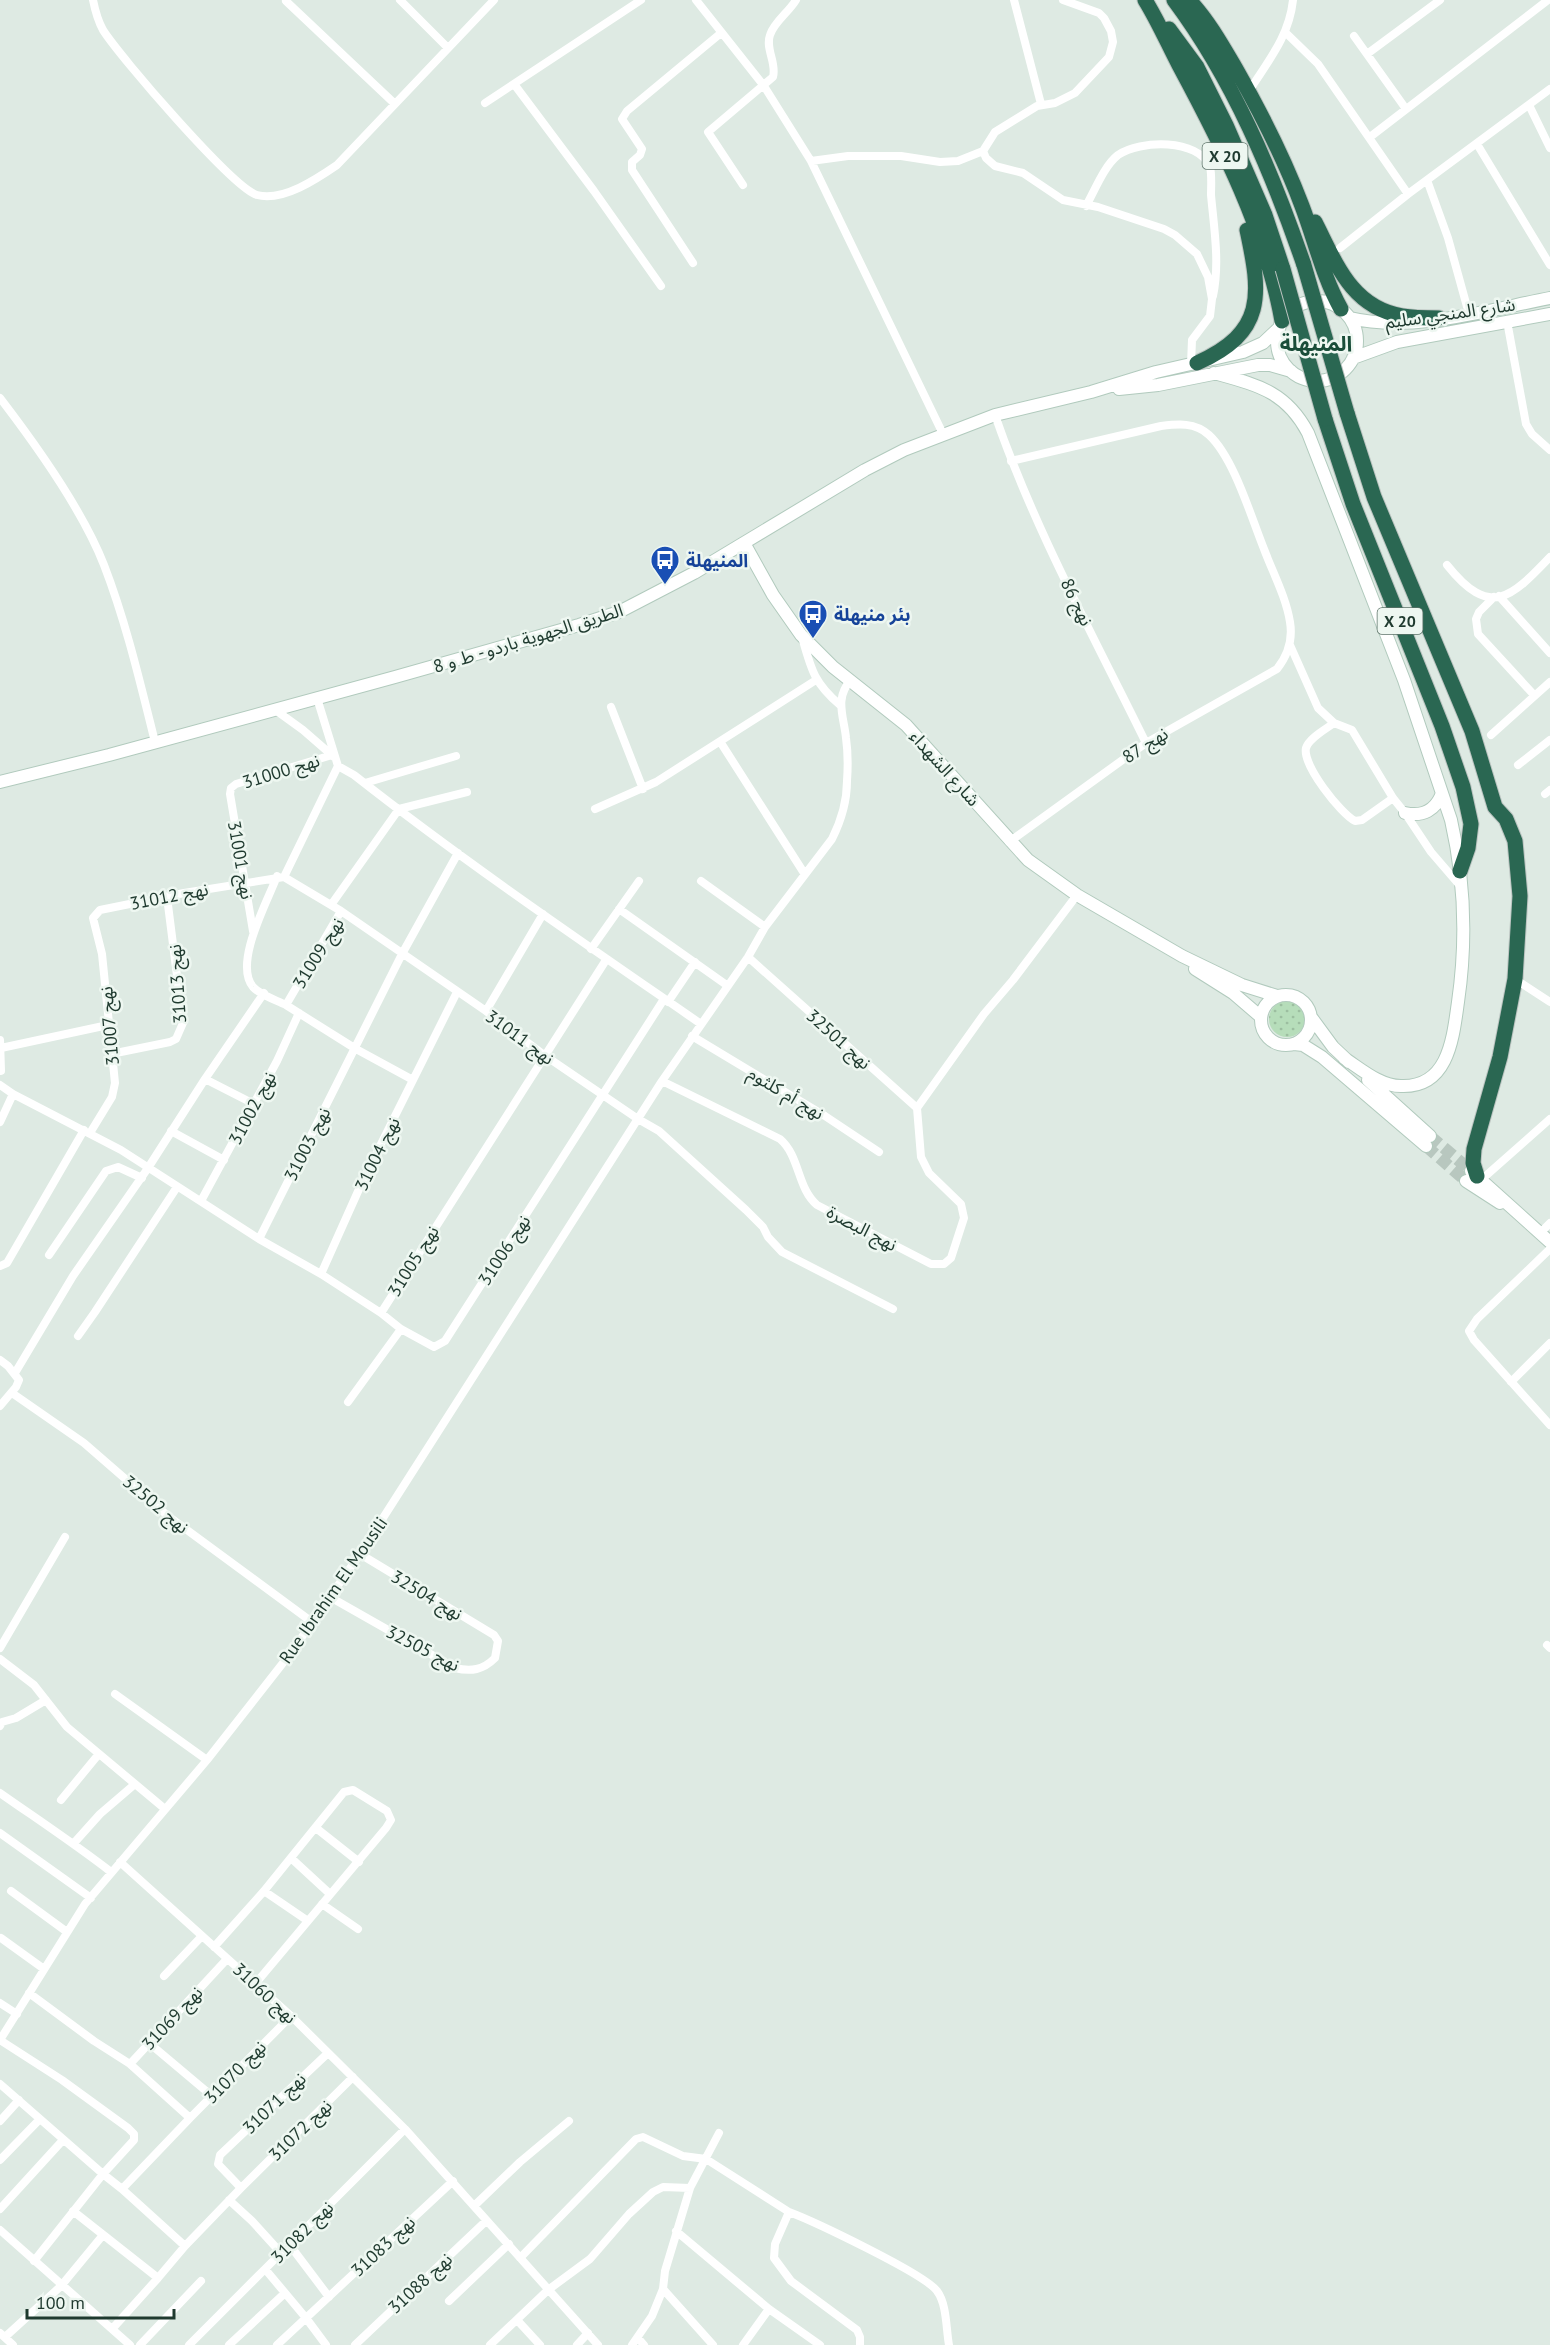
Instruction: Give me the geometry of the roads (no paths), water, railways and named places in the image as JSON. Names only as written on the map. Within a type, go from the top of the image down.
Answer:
[{"type":"highway","name":"X 20","points":[[1146,0],[1238,182],[1260,241],[1278,300],[1281,325]]},
{"type":"highway","name":"X 20","points":[[1146,0],[1197,67],[1226,124],[1265,214],[1325,419],[1353,504],[1442,726],[1463,787],[1471,824],[1468,848],[1460,871]]},
{"type":"highway","name":"X 20","points":[[1174,0],[1211,56],[1260,152],[1284,208],[1304,265],[1374,497],[1472,731],[1495,807],[1510,826],[1516,853],[1520,912],[1515,979]]},
{"type":"highway","name":"X 20","points":[[1189,0],[1221,42],[1249,91],[1282,158],[1331,291],[1345,314]]},
{"type":"highway","points":[[1282,158],[1345,279],[1360,297],[1375,306],[1401,316],[1439,318]]},
{"type":"highway","points":[[1194,363],[1218,353],[1238,337],[1251,315],[1256,297],[1256,277],[1243,212],[1227,160]]},
{"type":"highway","points":[[1473,1177],[1474,1149],[1500,1057],[1515,979]]},
{"type":"street","points":[[93,0],[95,12],[103,30],[139,75],[235,179],[255,194],[266,196],[285,192],[316,180],[337,165],[494,0]]},
{"type":"street","points":[[399,0],[448,48]]},
{"type":"street","points":[[485,103],[640,0]]},
{"type":"street","points":[[696,0],[764,86],[811,161],[943,434]]},
{"type":"street","points":[[743,185],[708,132],[764,86],[774,73],[769,49],[770,33],[796,0]]},
{"type":"street","points":[[1014,0],[1041,104]]},
{"type":"street","points":[[811,161],[848,156],[901,156],[947,163],[965,159],[983,151],[995,132],[1041,104],[1055,103],[1075,93],[1109,57],[1113,42],[1104,18],[1099,13],[1063,0]]},
{"type":"street","points":[[1249,91],[1286,33],[1292,16],[1293,0]]},
{"type":"street","points":[[1367,54],[1440,0]]},
{"type":"street","points":[[1370,137],[1549,0]]},
{"type":"street","points":[[286,1],[395,104]]},
{"type":"street","points":[[693,263],[632,170],[631,164],[640,155],[642,149],[622,119],[627,111],[721,33]]},
{"type":"street","points":[[1286,33],[1313,57],[1408,194]]},
{"type":"street","points":[[1354,36],[1406,109]]},
{"type":"street","points":[[513,84],[594,191],[661,286]]},
{"type":"street","points":[[1340,248],[1408,194],[1550,89]]},
{"type":"street","points":[[1528,105],[1550,148]]},
{"type":"street","points":[[1477,144],[1550,265]]},
{"type":"street","points":[[1086,206],[1107,169],[1118,156],[1140,147],[1181,145],[1196,150],[1209,167],[1217,276],[1210,316],[1192,340],[1194,363]]},
{"type":"street","points":[[983,151],[995,166],[1023,173],[1063,200],[1098,207],[1175,235],[1197,254],[1208,277],[1212,299]]},
{"type":"street","points":[[1427,180],[1448,238],[1469,314]]},
{"type":"street","name":"شارع المنجي سليم","points":[[1345,314],[1369,323],[1392,324],[1469,314],[1550,298]]},
{"type":"street","points":[[1320,301],[1331,303],[1345,314],[1357,338],[1353,358],[1339,374],[1326,380],[1313,380],[1293,372],[1284,363],[1277,340],[1281,325],[1298,305],[1320,301]]},
{"type":"street","name":"شارع المنجي سليم","points":[[1353,358],[1397,342],[1550,314]]},
{"type":"street","points":[[1506,321],[1526,424],[1532,434],[1550,450]]},
{"type":"street","name":"الطريق الجهوية باردو - ط و 8","points":[[0,782],[512,645],[618,612],[665,589],[884,460],[943,434],[995,415],[1091,392],[1156,372],[1253,348],[1272,336],[1281,325]]},
{"type":"street","name":"الطريق الجهوية باردو - ط و 8","points":[[1091,392],[1158,385],[1258,365],[1282,367],[1293,372]]},
{"type":"street","name":"X 20","points":[[1215,373],[1268,390],[1281,398],[1301,420],[1316,451],[1404,680],[1451,820],[1460,871],[1464,937],[1453,1035],[1446,1060],[1440,1069],[1422,1082],[1401,1086],[1380,1081],[1344,1058]]},
{"type":"street","points":[[0,398],[62,488],[104,564],[127,635],[155,742]]},
{"type":"street","name":"نهج 86","points":[[995,415],[1030,507],[1146,742]]},
{"type":"street","points":[[1011,461],[1161,426],[1184,424],[1202,429],[1226,457],[1235,477],[1286,608],[1290,622],[1290,645],[1318,708],[1334,723],[1352,730],[1393,798],[1431,852],[1462,889]]},
{"type":"street","name":"شارع الشهداء","points":[[744,543],[773,596],[801,635],[825,659],[891,712],[917,737],[1010,842],[1043,872],[1077,895],[1182,956]]},
{"type":"street","points":[[1534,695],[1478,634],[1476,619],[1497,597],[1518,589],[1550,557]]},
{"type":"street","points":[[1447,565],[1462,585],[1471,591],[1497,597],[1550,653]]},
{"type":"street","points":[[801,635],[816,680],[820,687],[840,705],[845,686],[850,680]]},
{"type":"street","name":"نهج 87","points":[[1010,842],[1146,742],[1270,674],[1286,657],[1290,645]]},
{"type":"street","points":[[595,809],[643,789],[721,743],[816,680]]},
{"type":"street","points":[[1491,735],[1550,682]]},
{"type":"street","points":[[254,931],[336,761],[317,698]]},
{"type":"street","name":"Rue Ibrahim El Mousili","points":[[0,2040],[67,1932],[91,1898],[207,1760],[330,1598],[692,1036],[748,957],[765,927],[831,839],[845,806],[848,781],[846,737],[840,705]]},
{"type":"street","points":[[610,707],[643,789]]},
{"type":"street","points":[[274,709],[303,730],[364,783],[458,853],[606,960],[701,1024]]},
{"type":"street","points":[[1334,723],[1309,743],[1306,754],[1312,770],[1339,809],[1355,821],[1362,820],[1393,798]]},
{"type":"street","points":[[1518,765],[1550,740]]},
{"type":"street","points":[[721,743],[804,873]]},
{"type":"street","points":[[364,783],[456,756]]},
{"type":"street","name":"نهج 31000","points":[[231,788],[236,784],[336,761]]},
{"type":"street","name":"نهج 31001","points":[[231,788],[230,794],[244,882],[254,931]]},
{"type":"street","points":[[331,905],[399,809],[467,792]]},
{"type":"street","points":[[1405,813],[1419,814],[1431,810],[1440,800],[1442,793]]},
{"type":"street","name":"نهج 31003","points":[[260,1239],[402,954],[458,853]]},
{"type":"street","points":[[280,877],[341,911]]},
{"type":"street","name":"نهج 31012","points":[[95,914],[100,910],[280,877]]},
{"type":"street","points":[[591,949],[639,881]]},
{"type":"street","points":[[701,881],[765,927]]},
{"type":"street","points":[[917,1108],[984,1014],[1013,980],[1077,895]]},
{"type":"street","name":"نهج 31013","points":[[111,1054],[170,1042],[176,1039],[183,1023],[167,897]]},
{"type":"street","points":[[619,909],[728,986]]},
{"type":"street","name":"نهج 31009","points":[[254,931],[248,972],[251,983],[255,989],[286,1005],[341,911],[402,954]]},
{"type":"street","name":"نهج 31007","points":[[0,1266],[7,1263],[87,1132],[112,1097],[115,1083],[102,954],[93,918],[95,914]]},
{"type":"street","points":[[486,1011],[543,914]]},
{"type":"street","name":"نهج 31011","points":[[402,954],[486,1011],[544,1055],[659,1131],[763,1227],[768,1237],[782,1251],[893,1310]]},
{"type":"street","points":[[1182,956],[1242,985],[1277,996],[1299,998],[1305,1003],[1311,1017],[1333,1047],[1428,1141],[1322,1057],[1303,1045],[1278,1044],[1270,1040],[1265,1034],[1261,1017],[1266,1005],[1277,996]]},
{"type":"street","points":[[1182,956],[1186,964],[1233,993],[1261,1017]]},
{"type":"street","name":"نهج 32501","points":[[748,957],[917,1108]]},
{"type":"street","name":"نهج 31005","points":[[260,1239],[321,1274],[381,1313],[606,960]]},
{"type":"street","points":[[602,1094],[666,1000],[695,962]]},
{"type":"street","points":[[1515,979],[1550,1002]]},
{"type":"street","name":"نهج 31004","points":[[321,1274],[336,1236],[457,992]]},
{"type":"street","points":[[15,1373],[73,1276],[142,1178],[205,1079],[264,993]]},
{"type":"street","points":[[286,1005],[356,1049],[413,1080]]},
{"type":"street","name":"نهج 31002","points":[[201,1201],[254,1104],[299,1013]]},
{"type":"street","points":[[1294,1044],[1308,1034],[1311,1017]]},
{"type":"street","points":[[1,1048],[108,1025]]},
{"type":"street","name":"نهج أم كلثوم","points":[[692,1036],[825,1116],[879,1152]]},
{"type":"street","points":[[0,1040],[1,1071]]},
{"type":"street","points":[[205,1079],[254,1104]]},
{"type":"street","name":"نهج البصرة","points":[[663,1081],[780,1139],[790,1149],[807,1192],[817,1205],[931,1264],[944,1264],[951,1258],[964,1218],[961,1204],[929,1173],[921,1157],[917,1108]]},
{"type":"street","points":[[0,1085],[148,1168],[260,1239]]},
{"type":"street","points":[[0,1122],[13,1094]]},
{"type":"street","name":"نهج 31006","points":[[381,1313],[431,1347],[446,1341],[602,1094]]},
{"type":"street","points":[[1550,1119],[1473,1177],[1550,1242]]},
{"type":"street","points":[[171,1131],[224,1160]]},
{"type":"street","points":[[49,1255],[106,1171],[118,1167],[142,1178]]},
{"type":"street","points":[[78,1336],[177,1187]]},
{"type":"street","points":[[1540,1233],[1550,1223]]},
{"type":"street","points":[[1550,1249],[1478,1319],[1469,1331],[1474,1340],[1550,1424]]},
{"type":"street","points":[[348,1402],[402,1329]]},
{"type":"street","points":[[1511,1382],[1550,1343]]},
{"type":"street","points":[[0,1360],[15,1373],[18,1380],[12,1393],[0,1406]]},
{"type":"street","name":"نهج 32502","points":[[12,1393],[84,1443],[168,1516],[312,1622]]},
{"type":"street","points":[[0,1648],[65,1537]]},
{"type":"street","name":"نهج 32504","points":[[360,1554],[494,1635]]},
{"type":"street","name":"نهج 32505","points":[[330,1598],[454,1668],[464,1671],[479,1670],[495,1658],[498,1641],[494,1635]]},
{"type":"street","points":[[0,1659],[34,1685],[67,1727],[165,1809]]},
{"type":"street","points":[[115,1694],[207,1760]]},
{"type":"street","points":[[1,1722],[16,1719],[46,1700]]},
{"type":"street","points":[[61,1800],[98,1755]]},
{"type":"street","points":[[74,1843],[100,1814],[135,1784]]},
{"type":"street","points":[[214,1947],[264,1891],[338,1798],[348,1790],[364,1795],[387,1811],[391,1820],[359,1862],[256,1983]]},
{"type":"street","points":[[0,1793],[74,1843],[111,1872]]},
{"type":"street","points":[[316,1828],[359,1862]]},
{"type":"street","points":[[0,1833],[91,1898]]},
{"type":"street","points":[[291,1858],[330,1894]]},
{"type":"street","name":"نهج 31060","points":[[120,1862],[291,2016],[405,2129],[453,2181]]},
{"type":"street","points":[[11,1891],[67,1932]]},
{"type":"street","points":[[264,1891],[308,1921]]},
{"type":"street","points":[[322,1904],[358,1929]]},
{"type":"street","points":[[164,1976],[202,1936]]},
{"type":"street","points":[[1,1938],[44,1969]]},
{"type":"street","name":"نهج 31069","points":[[130,2064],[227,1959]]},
{"type":"street","name":"نهج 31070","points":[[29,1993],[94,2041],[130,2064],[190,2118],[291,2016]]},
{"type":"street","points":[[0,2002],[17,2014]]},
{"type":"street","points":[[0,2040],[62,2080],[134,2134],[132,2143],[103,2174],[34,2261]]},
{"type":"street","points":[[149,2043],[212,2096]]},
{"type":"street","name":"نهج 31071","points":[[244,2185],[218,2164],[217,2160],[220,2155],[328,2052]]},
{"type":"street","name":"نهج 31072","points":[[113,2328],[185,2246],[353,2077]]},
{"type":"street","points":[[0,2084],[185,2246]]},
{"type":"street","points":[[0,2121],[18,2100]]},
{"type":"street","points":[[122,2189],[190,2118]]},
{"type":"street","points":[[0,2160],[40,2119]]},
{"type":"street","points":[[474,2206],[520,2162],[569,2121]]},
{"type":"street","name":"نهج 31082","points":[[326,2345],[265,2269],[405,2129]]},
{"type":"street","points":[[638,2343],[663,2289],[665,2271],[690,2188],[719,2133]]},
{"type":"street","points":[[520,2258],[636,2139],[643,2137],[652,2139],[683,2156],[706,2159],[789,2212],[815,2222],[881,2256],[934,2287],[941,2300],[949,2345]]},
{"type":"street","points":[[0,2209],[63,2140]]},
{"type":"street","points":[[453,2181],[598,2345]]},
{"type":"street","name":"نهج 31083","points":[[306,2318],[453,2181]]},
{"type":"street","points":[[491,2345],[548,2290],[590,2259],[629,2214],[653,2192],[663,2187],[690,2188]]},
{"type":"street","points":[[229,2200],[252,2221],[280,2253]]},
{"type":"street","points":[[73,2211],[158,2278]]},
{"type":"street","points":[[789,2212],[775,2244],[774,2258],[791,2281],[856,2330],[860,2337],[860,2345]]},
{"type":"street","name":"نهج 31088","points":[[355,2345],[486,2221]]},
{"type":"street","points":[[0,2230],[61,2286],[113,2328],[124,2343]]},
{"type":"street","points":[[676,2231],[769,2309],[820,2345]]},
{"type":"street","points":[[13,2345],[2,2335],[61,2286],[103,2235]]},
{"type":"street","points":[[289,2244],[328,2297]]},
{"type":"street","points":[[449,2301],[509,2244]]},
{"type":"street","points":[[189,2345],[265,2269]]},
{"type":"street","points":[[140,2345],[201,2281]]},
{"type":"street","points":[[663,2289],[713,2345]]},
{"type":"street","points":[[229,2345],[285,2293]]},
{"type":"street","points":[[745,2344],[769,2309]]},
{"type":"street","points":[[277,2345],[306,2318]]},
{"type":"street","points":[[518,2321],[540,2345]]},
{"type":"street","points":[[577,2345],[588,2333]]},
{"type":"tunnel","points":[[1430,1136],[1470,1170]]},
{"type":"tunnel","points":[[1426,1146],[1466,1181]]},
{"type":"place","name":"المنيهلة","points":[[665,586]]},
{"type":"place","name":"بئر منيهلة","points":[[813,640]]},
{"type":"district","name":"المنيهلة","points":[[1316,343]]}]
